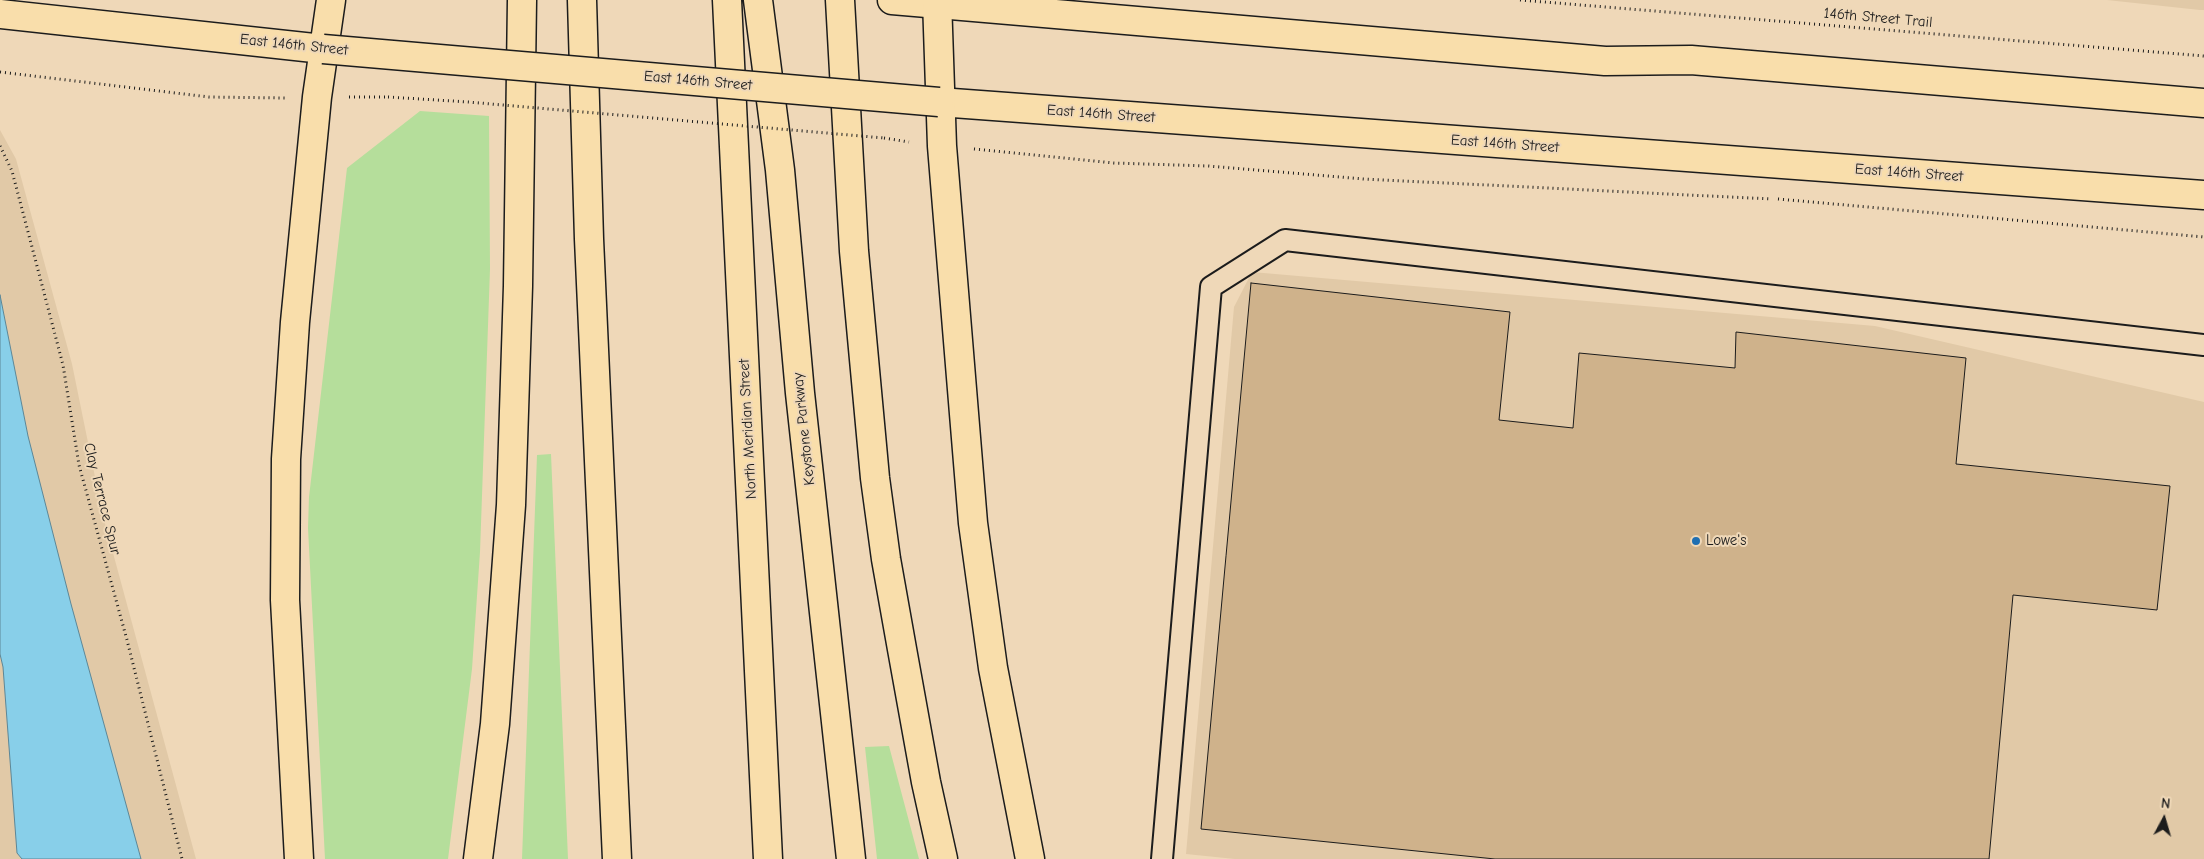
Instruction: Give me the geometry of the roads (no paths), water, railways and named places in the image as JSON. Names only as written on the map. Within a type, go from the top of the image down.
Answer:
[{"type":"main road","points":[[299,859],[285,600],[286,460],[295,331],[323,49],[331,0]]},
{"type":"main road","points":[[492,859],[495,724],[511,505],[518,276],[522,0]]},
{"type":"main road","points":[[582,0],[589,239],[617,859]]},
{"type":"main road","name":"North Meridian Street","points":[[727,0],[768,859]]},
{"type":"main road","name":"Keystone Parkway","points":[[758,0],[780,170],[800,393],[851,859]]},
{"type":"main road","points":[[840,0],[854,251],[875,478],[886,559],[926,782],[943,859]]},
{"type":"main road","points":[[892,0],[937,2],[1605,62],[1691,60],[2204,103]]},
{"type":"main road","points":[[937,2],[939,102],[956,342],[973,523],[993,668],[1030,859]]},
{"type":"main road","name":"East 146th Street","points":[[0,14],[323,49],[939,102],[2204,195]]},
{"type":"main road","points":[[478,859],[495,724]]},
{"type":"lane","points":[[1162,859],[1211,287],[1285,240],[2204,345]]},
{"type":"water","points":[[0,295],[28,436],[71,604],[141,859],[22,859],[17,853],[3,667],[0,654]]},
{"type":"place","name":"Lowe's","points":[[1696,541]]}]
